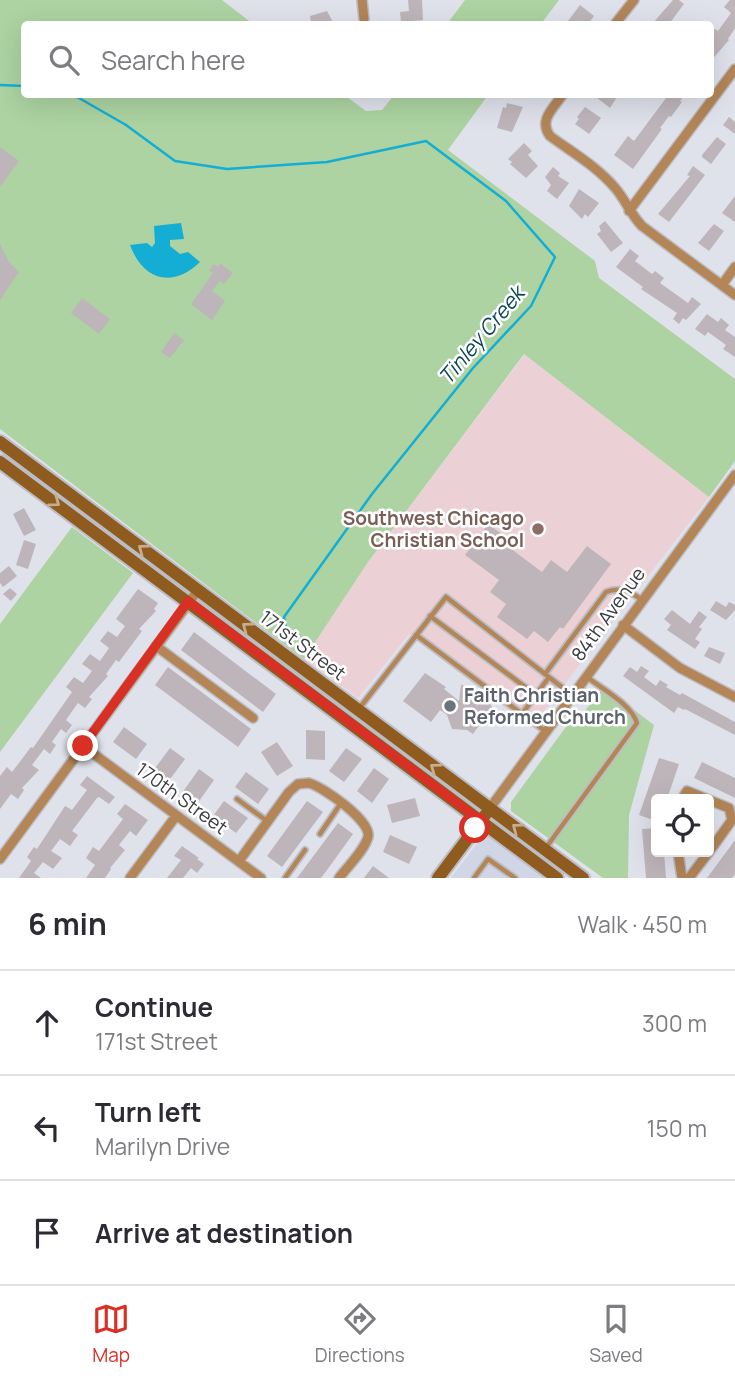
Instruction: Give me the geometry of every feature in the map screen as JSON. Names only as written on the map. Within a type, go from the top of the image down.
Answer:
[{"type":"street","points":[[362,0],[364,19]]},
{"type":"street","points":[[617,21],[634,0]]},
{"type":"street","points":[[714,97],[735,69]]},
{"type":"street","points":[[560,98],[546,118],[545,125],[550,136],[598,170],[642,226],[735,295]]},
{"type":"street","points":[[629,211],[713,98]]},
{"type":"street","points":[[722,285],[735,267]]},
{"type":"street","name":"171st Street","points":[[0,442],[583,878]]},
{"type":"street","name":"171st Street","points":[[0,462],[557,878]]},
{"type":"street","name":"84th Avenue","points":[[438,878],[735,475]]},
{"type":"street","points":[[0,859],[198,590]]},
{"type":"street","points":[[623,625],[680,668],[734,693]]},
{"type":"street","points":[[156,646],[253,718]]},
{"type":"street","name":"170th Street","points":[[83,746],[261,878]]},
{"type":"street","points":[[239,861],[289,792],[304,782],[314,784],[340,802],[363,821],[369,830],[369,835],[339,878]]},
{"type":"street","points":[[714,802],[729,808],[732,820],[714,845]]},
{"type":"street","points":[[130,878],[176,816]]},
{"type":"street","points":[[679,857],[682,878]]},
{"type":"street","points":[[689,878],[705,857]]},
{"type":"lane","points":[[522,714],[606,592],[613,589],[625,590],[642,600]]},
{"type":"lane","points":[[358,710],[446,597],[572,695]]},
{"type":"lane","points":[[430,616],[536,695]]},
{"type":"lane","points":[[416,635],[546,732]]},
{"type":"lane","points":[[545,849],[637,723],[635,716],[627,708],[586,677]]},
{"type":"lane","points":[[237,799],[268,822]]},
{"type":"lane","points":[[320,834],[340,802]]},
{"type":"lane","points":[[285,878],[305,850]]},
{"type":"lane","points":[[474,878],[488,859],[515,878]]},
{"type":"shaded area","name":"Southwest Chicago Christian School","points":[[525,354],[709,497],[531,728],[409,634],[358,698],[304,659],[368,562]]},
{"type":"shaded area","points":[[494,835],[552,878],[451,878],[482,837]]},
{"type":"green space","points":[[0,0],[222,0],[249,21],[21,21],[21,98],[348,98],[366,111],[382,110],[392,98],[486,98],[448,150],[595,261],[599,278],[735,379],[735,461],[709,497],[524,354],[368,562],[304,659],[0,429]]},
{"type":"green space","points":[[465,0],[559,0],[543,21],[449,21]]},
{"type":"green space","points":[[72,527],[133,573],[0,752],[0,624]]},
{"type":"green space","points":[[604,687],[654,725],[629,815],[628,878],[603,878],[511,811],[511,802],[571,720],[576,722]]},
{"type":"water","points":[[181,223],[184,239],[170,240],[170,246],[180,254],[188,252],[200,262],[179,276],[159,277],[150,273],[142,266],[130,245],[147,243],[152,247],[155,243],[154,226]]},
{"type":"building","points":[[408,0],[422,0],[423,20],[401,21],[400,12],[409,11]]},
{"type":"building","points":[[673,0],[684,4],[671,21],[655,21]]},
{"type":"building","points":[[730,0],[735,0],[735,28],[714,57],[714,28],[718,31],[731,13],[724,7]]},
{"type":"building","points":[[580,5],[594,16],[590,21],[568,21]]},
{"type":"building","points":[[327,11],[332,21],[311,21],[310,16]]},
{"type":"building","points":[[597,98],[616,98],[610,108]]},
{"type":"building","points":[[666,98],[682,98],[682,102],[660,128],[662,129],[633,169],[614,155],[628,136],[634,141]]},
{"type":"building","points":[[507,103],[523,107],[512,132],[497,128],[503,107],[506,108]]},
{"type":"building","points":[[585,107],[601,118],[589,134],[575,124]]},
{"type":"building","points":[[729,117],[735,122],[735,134],[723,125]]},
{"type":"building","points":[[717,137],[726,144],[711,164],[702,155]]},
{"type":"building","points":[[524,143],[532,151],[528,155],[538,166],[526,178],[508,159]]},
{"type":"building","points":[[0,147],[19,161],[0,187]]},
{"type":"building","points":[[693,166],[705,175],[669,222],[658,214],[690,176],[687,175]]},
{"type":"building","points":[[553,167],[560,173],[558,176],[569,183],[557,199],[547,191],[551,185],[545,177]]},
{"type":"building","points":[[579,189],[599,203],[588,217],[585,214],[582,219],[569,206]]},
{"type":"building","points":[[735,196],[735,222],[722,213]]},
{"type":"building","points":[[605,221],[623,243],[611,252],[597,234],[601,231],[599,226]]},
{"type":"building","points":[[714,224],[724,231],[709,251],[698,243]]},
{"type":"building","points":[[0,244],[9,262],[19,272],[0,300]]},
{"type":"building","points":[[630,249],[639,256],[635,261],[652,274],[655,271],[664,278],[660,283],[688,303],[692,297],[701,304],[686,320],[683,318],[679,324],[673,319],[677,313],[641,289],[643,287],[616,267]]},
{"type":"building","points":[[220,263],[233,273],[224,284],[220,281],[212,291],[225,301],[212,320],[191,304],[213,273],[209,270],[214,264],[218,267]]},
{"type":"building","points":[[82,298],[110,319],[99,334],[71,313]]},
{"type":"building","points":[[707,314],[718,322],[721,318],[729,325],[725,330],[735,337],[735,357],[723,349],[726,345],[708,332],[705,336],[695,329]]},
{"type":"building","points":[[174,333],[184,340],[170,358],[161,352]]},
{"type":"building","points":[[24,508],[36,530],[24,536],[13,514]]},
{"type":"building","points":[[488,524],[514,543],[510,548],[542,572],[551,560],[567,572],[587,546],[611,564],[563,629],[560,627],[548,642],[534,631],[527,639],[497,617],[506,604],[490,592],[499,580],[465,555]]},
{"type":"building","points":[[24,540],[36,544],[28,569],[16,565]]},
{"type":"building","points":[[9,566],[17,576],[3,587],[0,573]]},
{"type":"building","points":[[10,588],[17,594],[11,601],[3,594]]},
{"type":"building","points":[[138,589],[158,603],[154,609],[156,611],[139,629],[142,631],[119,662],[116,660],[106,674],[108,676],[89,697],[92,699],[85,708],[78,703],[66,720],[72,725],[66,733],[61,729],[52,742],[56,745],[50,754],[44,749],[32,765],[39,770],[22,788],[24,790],[18,799],[11,794],[0,809],[0,776],[7,767],[12,772],[31,747],[33,748],[72,692],[66,687],[74,677],[83,683],[92,671],[82,664],[90,654],[100,661],[109,648],[100,641],[108,631],[117,637],[125,626],[116,619]]},
{"type":"building","points":[[716,601],[726,607],[729,602],[735,605],[735,610],[726,620],[710,610]]},
{"type":"building","points":[[672,610],[690,624],[699,611],[707,617],[699,627],[702,629],[695,639],[700,642],[695,649],[667,630],[671,625],[664,619]]},
{"type":"building","points":[[194,632],[276,694],[263,712],[181,650]]},
{"type":"building","points":[[709,647],[725,653],[720,664],[704,656]]},
{"type":"building","points":[[641,666],[649,671],[644,677],[656,686],[660,680],[680,695],[682,693],[735,722],[735,735],[685,709],[678,707],[674,713],[623,676],[630,667],[637,672]]},
{"type":"building","points":[[168,667],[251,729],[238,747],[155,685]]},
{"type":"building","name":"Faith Christian Reformed Church","points":[[425,673],[446,687],[444,689],[459,701],[461,685],[469,686],[467,702],[486,694],[496,717],[480,724],[473,734],[467,730],[452,729],[447,715],[440,710],[431,722],[403,701]]},
{"type":"building","points":[[124,727],[147,744],[136,759],[113,742]]},
{"type":"building","points":[[306,730],[325,731],[325,760],[306,759]]},
{"type":"building","points":[[277,742],[293,766],[277,776],[261,752]]},
{"type":"building","points":[[170,748],[185,759],[168,782],[153,771]]},
{"type":"building","points":[[346,748],[362,759],[344,782],[329,771]]},
{"type":"building","points":[[659,758],[679,764],[669,794],[651,794],[651,819],[639,815]]},
{"type":"building","points":[[702,762],[735,778],[735,798],[694,778]]},
{"type":"building","points":[[374,768],[389,779],[372,803],[357,791]]},
{"type":"building","points":[[199,769],[214,780],[197,804],[182,793]]},
{"type":"building","points":[[246,772],[269,789],[258,804],[235,787]]},
{"type":"building","points":[[87,776],[115,797],[109,804],[97,798],[72,831],[78,835],[70,846],[60,839],[51,851],[62,858],[53,869],[43,862],[34,873],[41,878],[19,878],[31,861],[27,857],[34,847],[37,849],[65,806],[72,810],[87,790],[80,785]]},
{"type":"building","points":[[415,798],[420,816],[392,823],[387,805]]},
{"type":"building","points":[[224,801],[248,818],[236,833],[213,816]]},
{"type":"building","points":[[307,801],[323,812],[282,867],[267,856]]},
{"type":"building","points":[[125,804],[148,820],[136,836],[130,831],[119,845],[125,850],[105,878],[86,878],[95,865],[86,858],[93,847],[99,851],[123,819],[117,814]]},
{"type":"building","points":[[338,823],[353,834],[330,866],[321,878],[297,878]]},
{"type":"building","points":[[651,828],[651,857],[664,857],[666,878],[646,878],[642,829]]},
{"type":"building","points":[[390,835],[417,847],[409,864],[383,852]]},
{"type":"building","points":[[735,840],[735,874],[732,878],[707,878]]},
{"type":"building","points":[[182,846],[204,864],[197,873],[191,868],[183,878],[167,878],[181,860],[174,856]]},
{"type":"building","points":[[373,866],[389,878],[364,878]]},
{"type":"waterway","name":"Tinley Creek","points":[[0,85],[21,86]]},
{"type":"waterway","name":"Tinley Creek","points":[[79,98],[126,125],[175,161],[227,169],[327,162],[426,141],[506,201],[555,257],[531,306],[473,368],[372,494],[284,617],[288,640]]},
{"type":"place","name":"Southwest Chicago Christian School","points":[[538,529]]},
{"type":"place","name":"Faith Christian Reformed Church","points":[[450,706]]},
{"type":"route","points":[[83,746],[188,601],[481,821],[475,828]]}]
